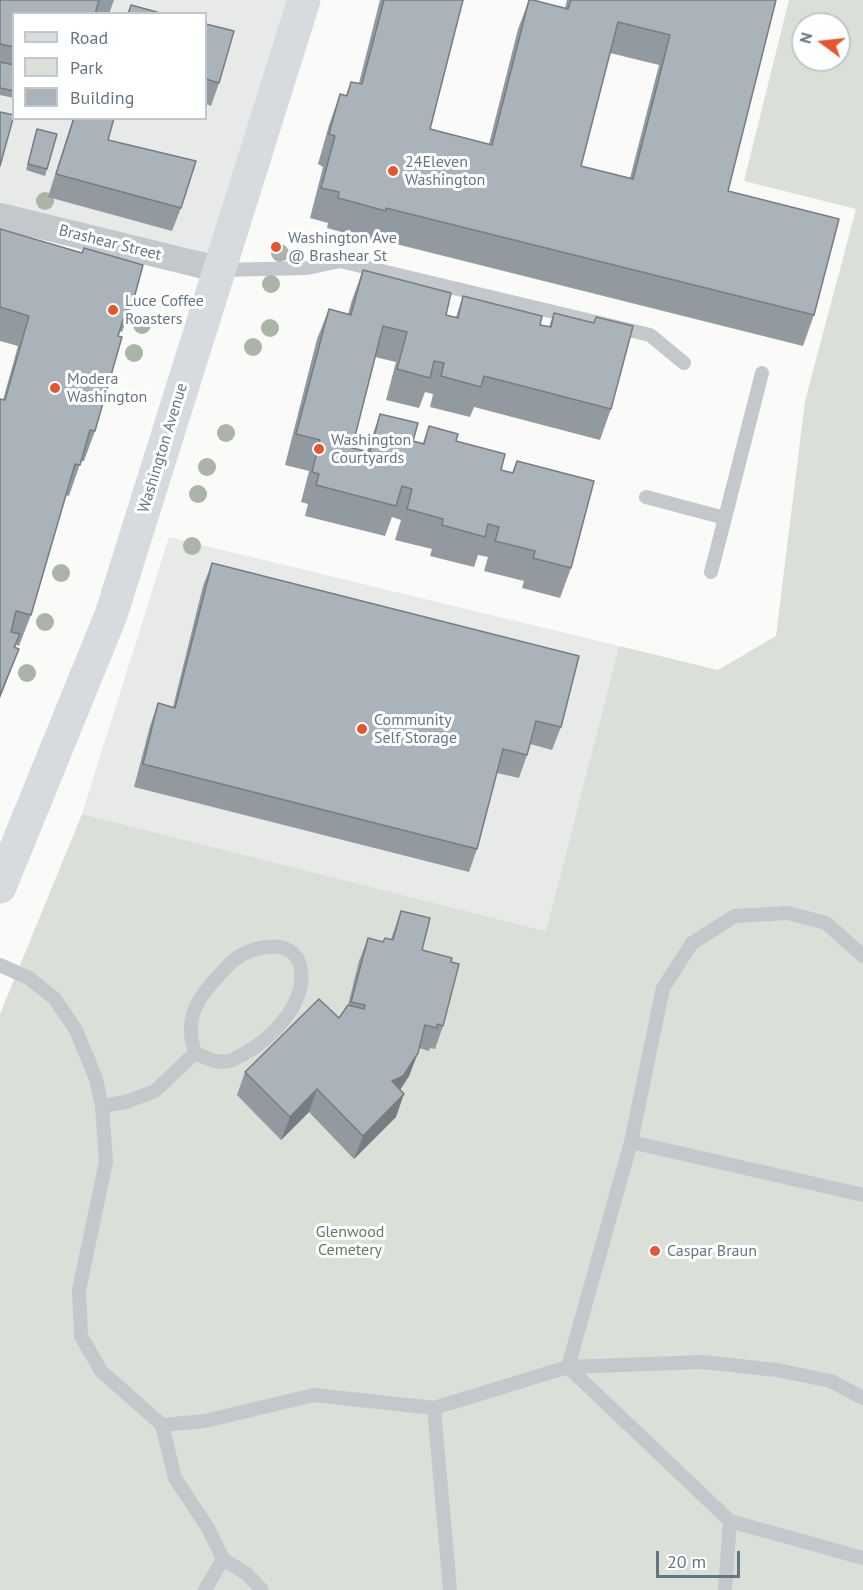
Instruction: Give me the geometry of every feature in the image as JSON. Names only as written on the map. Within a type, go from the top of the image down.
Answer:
[{"type":"main road","name":"Washington Avenue","points":[[0,888],[111,615],[304,0]]},
{"type":"street","name":"Brashear Street","points":[[0,216],[220,270]]},
{"type":"lane","points":[[220,270],[308,268],[340,261],[650,335],[684,363]]},
{"type":"lane","points":[[711,572],[762,373]]},
{"type":"lane","points":[[646,497],[725,518]]},
{"type":"lane","points":[[568,1367],[631,1142],[663,988],[692,943],[735,916],[788,913],[826,923],[863,956]]},
{"type":"lane","points":[[261,946],[284,948],[295,955],[301,970],[299,993],[288,1016],[259,1046],[230,1061],[210,1060],[195,1053],[190,1037],[191,1016],[205,990],[235,959],[261,946]]},
{"type":"lane","points":[[0,965],[29,978],[55,999],[76,1030],[96,1079],[102,1106],[106,1162],[79,1290],[81,1336],[101,1371],[162,1425],[175,1478],[208,1528],[223,1559],[247,1574],[262,1590]]},
{"type":"lane","points":[[102,1106],[126,1102],[155,1091],[195,1053]]},
{"type":"lane","points":[[631,1142],[863,1196]]},
{"type":"lane","points":[[162,1425],[205,1421],[314,1395],[434,1408],[568,1367],[702,1362],[777,1370],[831,1381],[863,1398]]},
{"type":"lane","points":[[568,1367],[730,1521],[863,1558]]},
{"type":"lane","points":[[434,1408],[450,1590]]},
{"type":"lane","points":[[725,1590],[730,1521]]},
{"type":"lane","points":[[205,1590],[223,1559]]},
{"type":"shaded area","points":[[0,0],[304,0],[221,270],[0,215]]},
{"type":"shaded area","points":[[169,537],[619,646],[546,931],[82,814]]},
{"type":"green space","name":"Glenwood Cemetery","points":[[789,0],[863,0],[863,1590],[0,1590],[0,1014],[82,814],[546,931],[619,646],[718,670],[776,636],[805,401],[856,209],[744,181]]},
{"type":"building","points":[[0,0],[99,0],[96,12],[12,12],[12,47],[0,44]]},
{"type":"building","name":"24Eleven Washington","points":[[384,0],[463,0],[430,129],[492,145],[529,0],[568,9],[571,0],[776,0],[728,191],[839,219],[814,315],[338,198],[339,192],[321,188],[335,136],[329,134],[340,94],[347,96],[351,82],[362,84]],"holes":[[[618,22],[670,35],[633,179],[581,166]]]},
{"type":"building","points":[[131,5],[157,12],[129,12]]},
{"type":"building","points":[[207,24],[234,31],[219,83],[207,79]]},
{"type":"building","points":[[0,62],[12,65],[12,91],[0,88]]},
{"type":"building","points":[[0,112],[12,115],[13,120],[0,166]]},
{"type":"building","points":[[73,120],[113,120],[108,140],[196,161],[181,208],[56,174]]},
{"type":"building","points":[[37,129],[57,134],[47,169],[28,164]]},
{"type":"building","name":"Modera Washington","points":[[0,229],[82,253],[84,248],[143,265],[133,302],[129,300],[118,336],[122,337],[95,431],[90,430],[80,465],[75,464],[31,615],[16,611],[11,632],[20,634],[14,647],[19,649],[0,695],[0,399],[5,400],[29,316],[0,307]]},
{"type":"building","name":"Washington Courtyards","points":[[363,270],[451,293],[446,315],[458,318],[463,296],[542,316],[540,325],[551,327],[554,313],[594,323],[596,317],[633,326],[611,409],[484,376],[481,387],[441,376],[444,363],[434,361],[430,378],[397,369],[407,332],[383,326],[352,448],[370,452],[380,414],[418,423],[413,441],[424,444],[429,426],[458,434],[456,441],[505,454],[501,470],[513,473],[517,461],[594,481],[571,568],[533,558],[535,551],[495,541],[499,527],[488,524],[485,537],[442,525],[443,519],[407,509],[412,489],[402,486],[396,506],[316,485],[319,474],[312,472],[320,440],[296,434],[329,309],[351,315]]},
{"type":"building","name":"Community Self Storage","points":[[212,563],[579,656],[561,727],[536,721],[527,755],[503,749],[477,849],[143,764],[158,703],[175,708]]},
{"type":"building","points":[[401,911],[430,918],[422,950],[452,958],[451,962],[459,964],[443,1026],[437,1024],[437,1028],[425,1025],[418,1053],[403,1076],[392,1081],[404,1094],[363,1136],[317,1089],[290,1117],[245,1072],[319,999],[339,1018],[348,1005],[364,1009],[365,1005],[351,1002],[368,938],[383,942],[385,938],[393,940]]},
{"type":"place","name":"24Eleven Washington","points":[[393,171]]},
{"type":"place","name":"Washington Ave @ Brashear St","points":[[276,247]]},
{"type":"place","name":"Luce Coffee Roasters","points":[[113,310]]},
{"type":"place","name":"Modera Washington","points":[[55,388]]},
{"type":"place","name":"Washington Courtyards","points":[[319,449]]},
{"type":"place","name":"Community Self Storage","points":[[362,729]]},
{"type":"place","name":"Caspar Braun","points":[[655,1251]]}]
